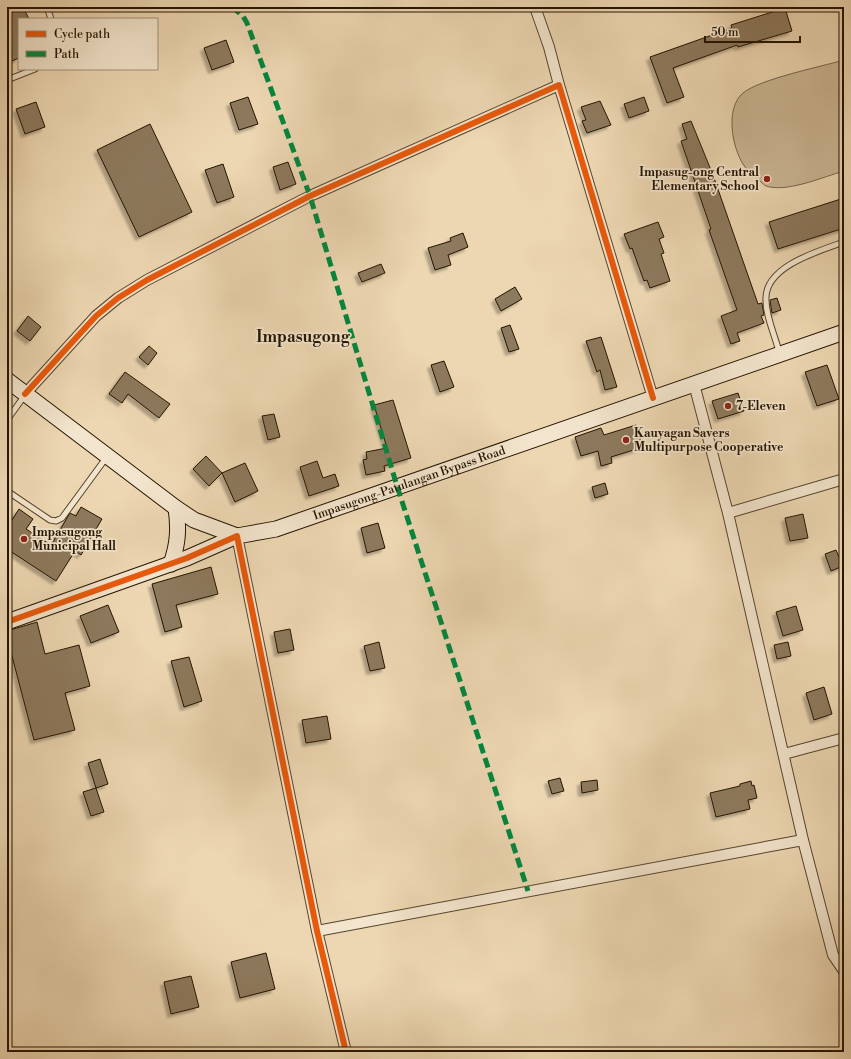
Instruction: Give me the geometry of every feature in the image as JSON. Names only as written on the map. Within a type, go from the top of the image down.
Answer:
[{"type":"main road","name":"Impasugong-Patulangan Bypass Road","points":[[7,622],[171,564],[237,536],[276,529],[844,332]]},
{"type":"main road","points":[[7,380],[176,508],[194,520],[237,536]]},
{"type":"main road","points":[[171,564],[178,543],[179,533],[176,508]]},
{"type":"street","points":[[535,7],[549,47],[559,85],[653,398]]},
{"type":"street","points":[[25,394],[96,316],[118,298],[147,280],[310,196],[559,85]]},
{"type":"street","points":[[694,384],[728,513],[803,840],[833,955],[844,971]]},
{"type":"street","points":[[728,513],[844,479]]},
{"type":"street","points":[[237,536],[317,931],[346,1052]]},
{"type":"street","points":[[784,754],[844,738]]},
{"type":"street","points":[[317,931],[803,840]]},
{"type":"lane","points":[[47,7],[51,18]]},
{"type":"lane","points":[[7,80],[32,70]]},
{"type":"lane","points":[[780,355],[766,304],[768,288],[774,278],[786,267],[844,242]]},
{"type":"lane","points":[[7,420],[25,394]]},
{"type":"lane","points":[[7,491],[50,520],[56,521],[62,518],[107,457]]},
{"type":"shaded area","points":[[844,60],[844,171],[807,183],[787,187],[778,188],[765,185],[746,169],[736,148],[733,138],[732,118],[737,100],[743,93],[751,88],[776,78]]},
{"type":"building","points":[[7,7],[23,7],[28,18],[18,18],[18,58],[7,63]]},
{"type":"building","points":[[785,8],[792,31],[738,47],[737,45],[673,68],[684,97],[667,103],[650,57],[732,28],[731,25]]},
{"type":"building","points":[[226,40],[234,62],[212,70],[204,48]]},
{"type":"building","points":[[248,97],[258,124],[239,130],[230,103]]},
{"type":"building","points":[[644,97],[649,111],[629,118],[624,104]]},
{"type":"building","points":[[600,101],[611,125],[587,133],[582,121],[586,120],[581,107]]},
{"type":"building","points":[[36,102],[45,127],[25,134],[16,109]]},
{"type":"building","points":[[691,121],[713,175],[758,304],[762,303],[764,315],[761,316],[764,323],[737,333],[740,341],[731,344],[721,316],[737,310],[709,230],[711,229],[681,141],[687,139],[682,124]]},
{"type":"building","points":[[150,124],[192,212],[139,237],[97,150]]},
{"type":"building","points":[[288,162],[296,184],[280,190],[273,167]]},
{"type":"building","points":[[223,164],[234,197],[217,203],[205,170]]},
{"type":"building","points":[[844,198],[844,228],[778,249],[769,222]]},
{"type":"building","points":[[658,222],[664,237],[659,239],[664,253],[661,254],[670,281],[650,288],[647,280],[644,281],[632,248],[630,249],[624,234]]},
{"type":"building","points":[[463,233],[468,247],[448,255],[451,265],[435,270],[428,248],[451,241],[450,238]]},
{"type":"building","points":[[381,264],[385,273],[362,282],[358,273]]},
{"type":"building","points":[[515,287],[522,299],[501,311],[495,299]]},
{"type":"building","points":[[777,298],[781,310],[772,313],[770,300]]},
{"type":"building","points":[[28,316],[41,327],[30,341],[17,331]]},
{"type":"building","points":[[510,325],[519,349],[509,352],[501,328]]},
{"type":"building","points":[[601,337],[617,387],[605,390],[600,370],[597,372],[586,341]]},
{"type":"building","points":[[149,346],[157,353],[148,365],[139,357]]},
{"type":"building","points":[[444,361],[454,387],[440,392],[431,365]]},
{"type":"building","points":[[827,365],[839,399],[817,406],[805,372]]},
{"type":"building","points":[[125,372],[170,404],[159,418],[128,394],[122,403],[109,394]]},
{"type":"building","name":"7-Eleven","points":[[738,393],[744,411],[718,419],[712,401]]},
{"type":"building","points":[[393,400],[411,458],[384,466],[385,471],[366,475],[363,460],[367,459],[366,452],[387,448],[374,405]]},
{"type":"building","points":[[274,414],[280,437],[268,440],[262,416]]},
{"type":"building","points":[[636,425],[643,447],[611,457],[612,463],[601,466],[598,451],[581,456],[575,437],[601,428],[604,435]]},
{"type":"building","points":[[206,456],[222,473],[209,486],[193,469]]},
{"type":"building","points":[[317,461],[323,478],[335,474],[339,486],[309,496],[300,467]]},
{"type":"building","points":[[245,463],[258,491],[235,502],[222,473]]},
{"type":"building","points":[[605,483],[608,494],[595,498],[592,487]]},
{"type":"building","points":[[81,507],[102,519],[81,555],[75,551],[56,581],[7,549],[7,517],[12,520],[19,509],[33,519],[26,529],[51,545],[70,513],[76,516]]},
{"type":"building","points":[[803,514],[808,538],[790,541],[785,518]]},
{"type":"building","points":[[378,523],[385,548],[367,553],[361,528]]},
{"type":"building","points":[[836,550],[843,566],[831,571],[825,554]]},
{"type":"building","points":[[211,567],[218,594],[176,605],[182,627],[165,632],[152,584]]},
{"type":"building","points":[[108,605],[119,632],[91,643],[80,616]]},
{"type":"building","points":[[796,606],[803,630],[783,636],[776,612]]},
{"type":"building","points":[[37,622],[45,654],[79,645],[90,686],[65,693],[75,730],[34,740],[7,637],[7,631]]},
{"type":"building","points":[[290,629],[294,650],[278,653],[274,632]]},
{"type":"building","points":[[379,642],[385,668],[370,671],[364,646]]},
{"type":"building","points":[[788,642],[791,656],[777,659],[774,645]]},
{"type":"building","points":[[189,657],[202,701],[184,707],[171,661]]},
{"type":"building","points":[[824,687],[832,714],[814,720],[806,693]]},
{"type":"building","points":[[327,716],[331,739],[306,743],[302,720]]},
{"type":"building","points":[[100,759],[108,784],[96,788],[88,763]]},
{"type":"building","points":[[560,778],[564,791],[552,794],[548,781]]},
{"type":"building","points":[[597,780],[598,790],[582,793],[581,782]]},
{"type":"building","points":[[751,781],[752,786],[754,785],[757,798],[748,800],[750,809],[716,817],[710,793],[740,786],[740,784]]},
{"type":"building","points":[[96,788],[104,812],[91,816],[83,792]]},
{"type":"building","points":[[266,953],[275,989],[240,998],[231,962]]},
{"type":"building","points":[[191,976],[199,1007],[171,1014],[164,982]]},
{"type":"marked path","points":[[232,7],[243,16],[247,23],[310,196],[397,486],[528,891]]},
{"type":"cycle path","points":[[25,394],[96,316],[118,298],[147,280],[310,196],[559,85],[653,398]]},
{"type":"cycle path","points":[[7,622],[187,558],[237,536],[317,931],[346,1052]]},
{"type":"place","name":"Impasug-ong Central Elementary School","points":[[767,179]]},
{"type":"place","name":"7-Eleven","points":[[728,406]]},
{"type":"place","name":"Kauyagan Savers Multipurpose Cooperative","points":[[626,440]]},
{"type":"place","name":"Impasugong Municipal Hall","points":[[24,539]]},
{"type":"district","name":"Impasugong","points":[[303,337]]}]
